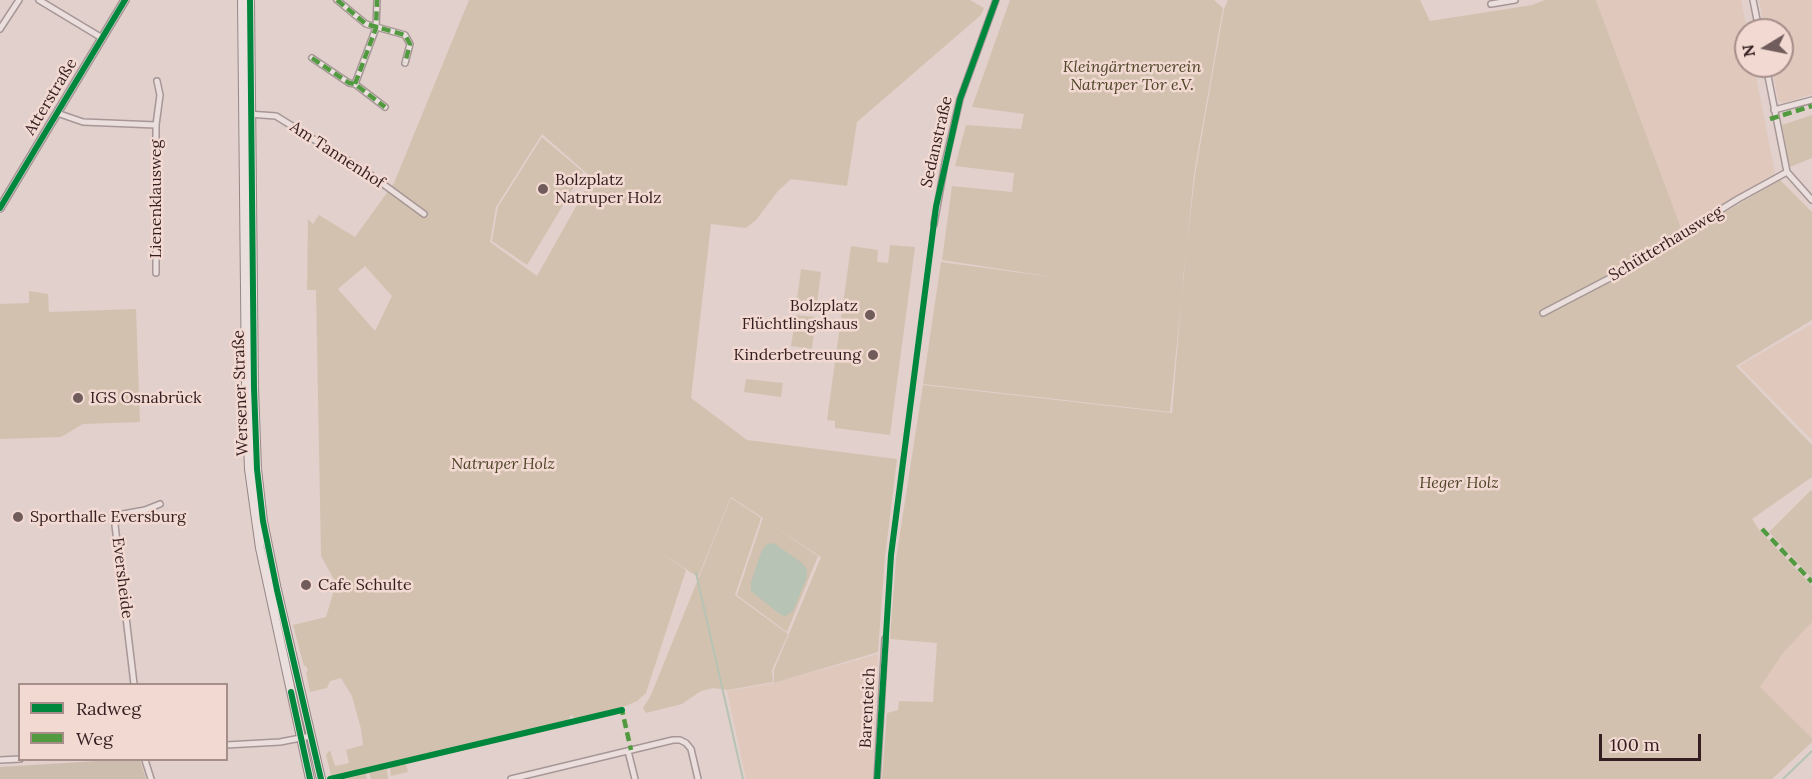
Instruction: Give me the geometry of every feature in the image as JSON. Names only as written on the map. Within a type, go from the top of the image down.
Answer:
[{"type":"main road","name":"Wersener Straße","points":[[242,0],[257,469],[263,521],[275,583],[321,779]]},
{"type":"main road","name":"Wersener Straße","points":[[250,0],[247,114],[246,385],[249,470],[260,548],[310,779]]},
{"type":"street","points":[[0,29],[20,0]]},
{"type":"street","points":[[39,0],[102,38]]},
{"type":"street","name":"Atterstraße","points":[[0,208],[125,0]]},
{"type":"street","points":[[337,0],[366,24],[405,35],[410,44],[405,63]]},
{"type":"street","points":[[356,84],[376,28],[377,0]]},
{"type":"street","name":"Sedanstraße","points":[[934,224],[960,99],[996,0]]},
{"type":"street","points":[[1491,4],[1515,0]]},
{"type":"street","points":[[1753,0],[1757,18]]},
{"type":"street","points":[[312,58],[348,84],[356,84],[386,107]]},
{"type":"street","points":[[1768,78],[1787,172],[1812,200]]},
{"type":"street","name":"Lienenklausweg","points":[[156,273],[156,125],[160,95],[157,81]]},
{"type":"street","points":[[1774,110],[1812,100]]},
{"type":"street","points":[[57,113],[82,122],[156,125]]},
{"type":"street","name":"Am Tannenhof","points":[[247,114],[276,116],[369,173],[424,214]]},
{"type":"street","name":"Schütterhausweg","points":[[1543,313],[1610,278],[1738,199],[1787,172]]},
{"type":"street","name":"Eversheide","points":[[134,683],[115,525],[123,514],[145,510],[160,504]]},
{"type":"street","name":"Barenteich","points":[[877,779],[885,639]]},
{"type":"street","points":[[228,745],[300,739],[311,736]]},
{"type":"street","points":[[511,779],[680,740],[691,749],[698,779]]},
{"type":"street","points":[[628,751],[635,779]]},
{"type":"street","points":[[0,760],[18,759]]},
{"type":"street","points":[[146,761],[151,779]]},
{"type":"shaded area","points":[[1596,0],[1741,0],[1745,18],[1734,18],[1734,78],[1756,78],[1775,173],[1682,231]]},
{"type":"shaded area","points":[[1759,0],[1812,0],[1812,94],[1783,103],[1778,100],[1774,78],[1794,78],[1794,18],[1763,18]]},
{"type":"shaded area","points":[[1812,324],[1812,440],[1739,366]]},
{"type":"shaded area","points":[[770,543],[775,544],[802,563],[807,570],[807,577],[793,611],[785,616],[751,591],[751,582],[762,550]]},
{"type":"shaded area","points":[[1812,622],[1812,738],[1759,687],[1783,653]]},
{"type":"shaded area","points":[[878,654],[873,779],[746,779],[727,691],[774,683]]},
{"type":"shaded area","points":[[98,761],[140,761],[146,779],[0,779],[0,767]]},
{"type":"green space","name":"Natruper Holz","points":[[469,0],[970,0],[984,8],[981,15],[857,122],[847,186],[791,179],[778,191],[756,220],[746,228],[711,224],[691,398],[747,440],[897,459],[885,557],[878,652],[774,683],[774,670],[821,557],[769,523],[818,556],[787,632],[737,595],[763,518],[731,497],[698,577],[663,554],[686,570],[646,693],[637,701],[621,708],[576,719],[571,715],[564,727],[406,764],[408,772],[391,776],[390,768],[387,769],[388,779],[371,779],[369,773],[366,774],[367,779],[332,779],[326,755],[330,750],[335,766],[349,763],[346,750],[363,745],[352,696],[341,678],[330,681],[327,688],[310,692],[306,672],[308,671],[304,666],[293,625],[326,617],[336,583],[321,556],[316,290],[307,290],[308,219],[313,224],[319,215],[355,237],[394,183]],"holes":[[[542,134],[592,178],[537,276],[490,242],[496,207]],[[365,266],[392,296],[375,331],[338,289]]]},
{"type":"green space","name":"Kleingärtnerverein Natruper Tor e.V.","points":[[1010,0],[1214,0],[1223,8],[1194,174],[1170,412],[923,384],[941,262],[1059,278],[942,260],[952,186],[1012,192],[1014,173],[955,166],[966,125],[1021,129],[1024,114],[972,107]]},
{"type":"green space","name":"Heger Holz","points":[[1228,0],[1420,0],[1430,21],[1532,5],[1545,0],[1596,0],[1684,236],[1780,180],[1812,212],[1812,320],[1736,366],[1812,445],[1812,477],[1752,519],[1760,531],[1812,586],[1812,622],[1783,653],[1760,687],[1812,738],[1812,742],[1772,779],[882,779],[887,713],[898,710],[899,701],[933,702],[937,643],[890,639],[896,559],[923,385],[1172,413],[1183,279],[1195,175],[1224,9]]},
{"type":"green space","points":[[1812,115],[1812,158],[1790,167],[1782,125]]},
{"type":"green space","points":[[542,137],[583,172],[527,265],[492,241],[498,207]]},
{"type":"green space","points":[[890,245],[915,247],[890,435],[835,428],[835,421],[827,420],[851,246],[878,250],[877,262],[888,263]]},
{"type":"green space","points":[[801,269],[821,272],[817,303],[797,300]]},
{"type":"green space","points":[[29,291],[48,294],[49,312],[136,309],[140,422],[83,424],[61,437],[0,439],[0,304],[29,303]]},
{"type":"green space","points":[[796,315],[816,317],[812,349],[791,346]]},
{"type":"green space","points":[[746,379],[783,383],[781,397],[744,392]]},
{"type":"green space","points":[[1812,491],[1812,578],[1769,532]]},
{"type":"green space","points":[[731,498],[761,518],[735,595],[788,634],[772,670],[773,682],[727,690],[713,688],[701,691],[682,704],[646,713],[643,708],[651,695]]},
{"type":"waterway","points":[[696,573],[743,779]]},
{"type":"waterway","points":[[1783,779],[1812,751]]},
{"type":"marked path","points":[[337,0],[366,24],[405,35],[410,44],[405,63]]},
{"type":"marked path","points":[[355,84],[376,28],[377,0]]},
{"type":"marked path","points":[[312,58],[349,83],[355,84],[385,107]]},
{"type":"marked path","points":[[1770,119],[1812,106]]},
{"type":"marked path","points":[[1762,529],[1812,582]]},
{"type":"marked path","points":[[618,711],[622,710],[631,750]]},
{"type":"cycle path","points":[[0,208],[125,0]]},
{"type":"cycle path","points":[[250,0],[257,469],[263,521],[277,590],[321,779]]},
{"type":"cycle path","points":[[877,779],[891,555],[936,207],[960,99],[996,0]]},
{"type":"cycle path","points":[[291,692],[310,779]]},
{"type":"cycle path","points":[[330,779],[622,710]]},
{"type":"place","name":"Bolzplatz Natruper Holz","points":[[543,189]]},
{"type":"place","name":"Bolzplatz Flüchtlingshaus","points":[[870,315]]},
{"type":"place","name":"Kinderbetreuung","points":[[873,355]]},
{"type":"place","name":"IGS Osnabrück","points":[[78,398]]},
{"type":"place","name":"Sporthalle Eversburg","points":[[18,517]]},
{"type":"place","name":"Cafe Schulte","points":[[306,585]]}]
